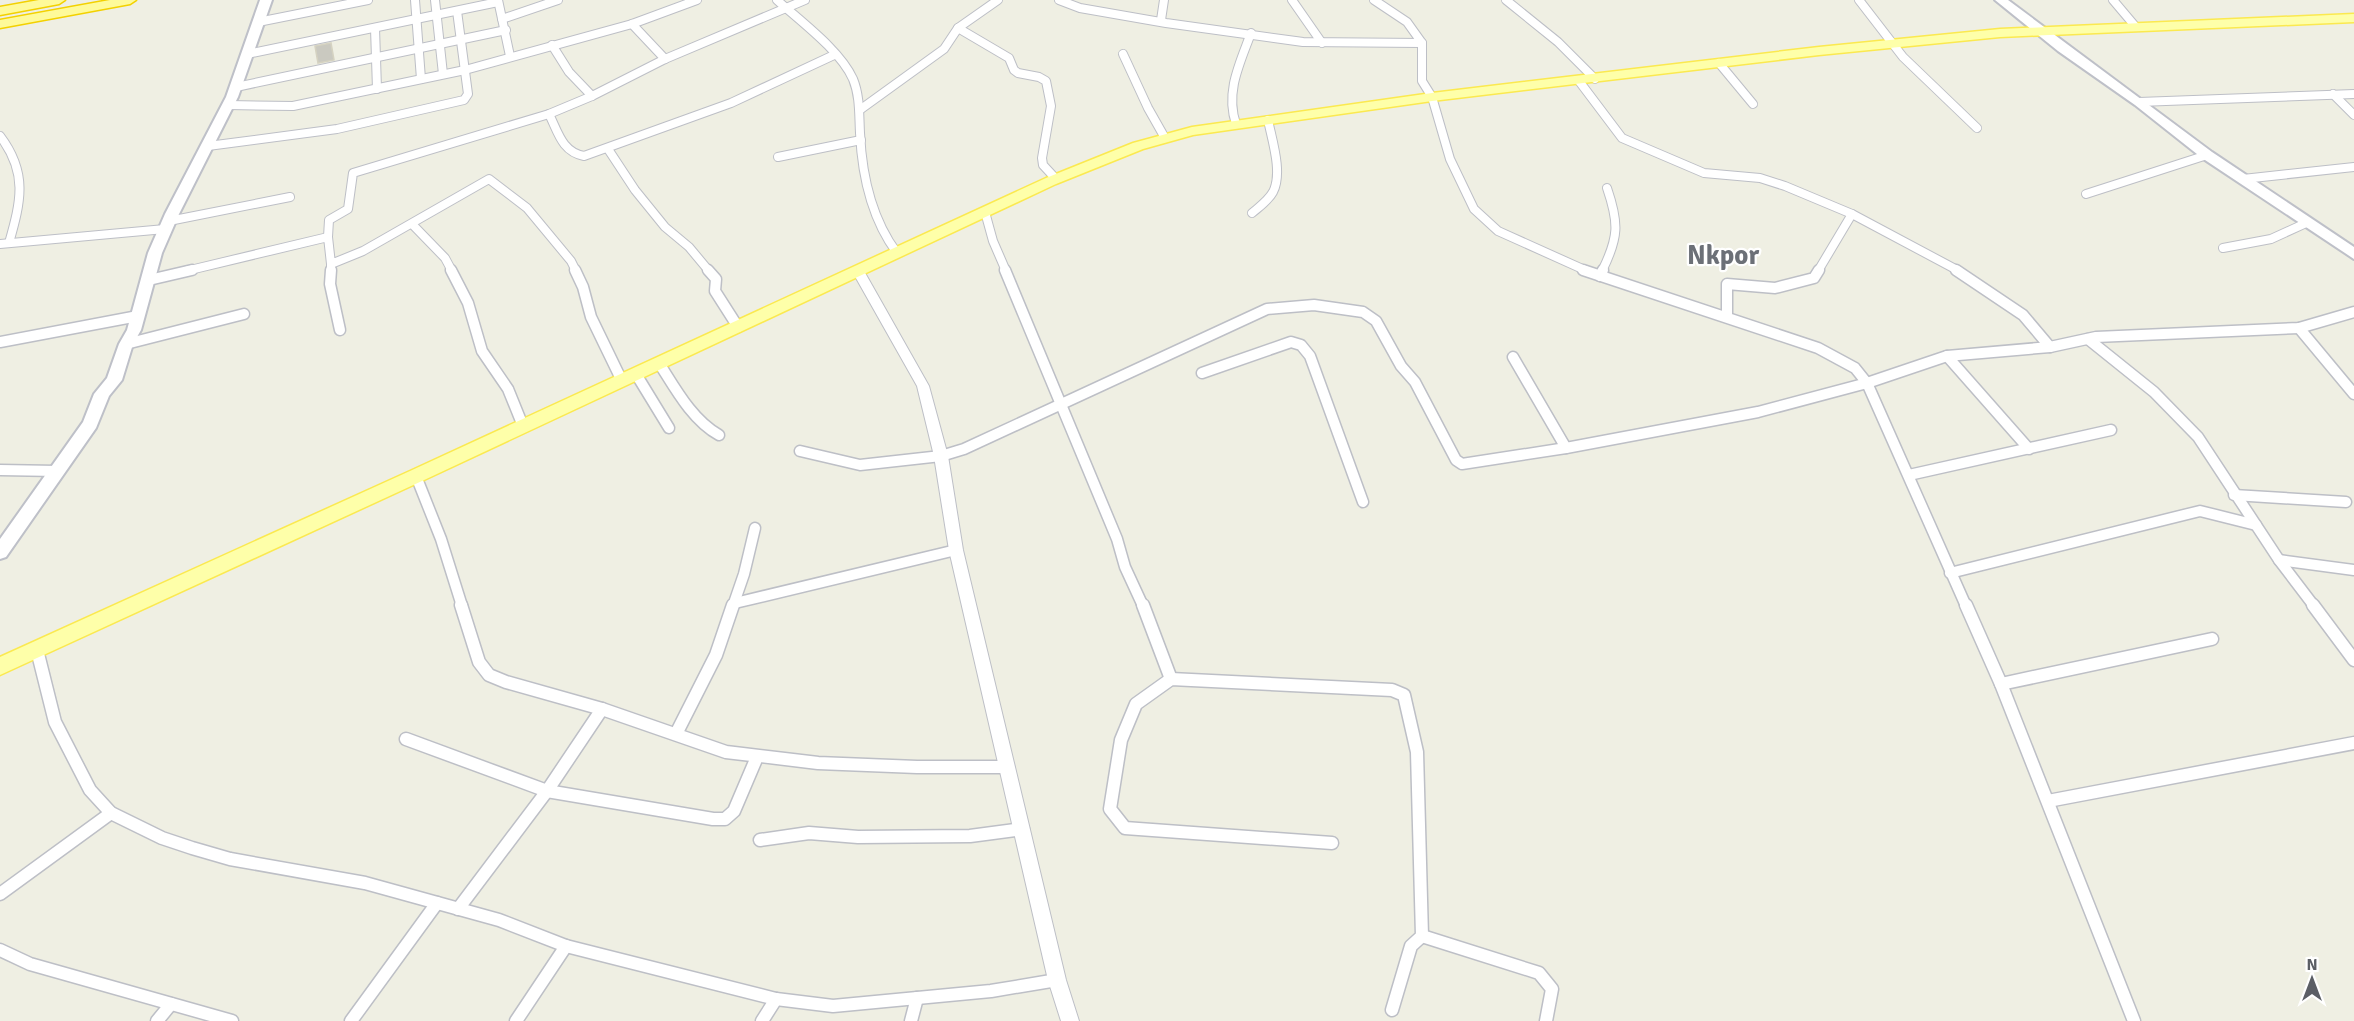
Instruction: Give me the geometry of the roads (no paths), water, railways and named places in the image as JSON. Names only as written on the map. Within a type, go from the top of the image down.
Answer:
[{"type":"highway","points":[[0,4],[25,0]]},
{"type":"highway","points":[[0,11],[60,0]]},
{"type":"highway","points":[[0,19],[101,0]]},
{"type":"highway","points":[[0,24],[130,0]]},
{"type":"main road","points":[[0,552],[90,424],[102,394],[114,380],[126,344],[134,330],[155,253],[236,87],[266,0]]},
{"type":"main road","points":[[2001,0],[2207,155],[2354,254]]},
{"type":"main road","points":[[0,666],[1056,179],[1120,152],[1165,138],[1236,124],[1432,98],[1895,43],[2038,30],[2354,18]]},
{"type":"street","points":[[258,22],[368,0]]},
{"type":"street","points":[[415,0],[421,79]]},
{"type":"street","points":[[435,0],[443,74]]},
{"type":"street","points":[[502,19],[558,0]]},
{"type":"street","points":[[228,105],[293,106],[465,70],[632,24],[697,0]]},
{"type":"street","points":[[777,0],[850,73],[859,96],[861,140],[876,213],[886,240],[897,253]]},
{"type":"street","points":[[340,330],[330,284],[329,220],[348,209],[353,173],[549,114],[592,96],[665,59],[805,0]]},
{"type":"street","points":[[861,109],[944,49],[958,28],[998,0]]},
{"type":"street","points":[[1059,0],[1080,8],[1161,20],[1167,23],[1303,42],[1378,45],[1422,43]]},
{"type":"street","points":[[1161,20],[1164,0]]},
{"type":"street","points":[[1292,0],[1322,43]]},
{"type":"street","points":[[1374,0],[1407,22],[1422,43],[1422,81],[1432,98],[1450,159],[1474,209],[1498,231],[1549,256],[1600,276],[1727,316],[1818,348],[1855,368],[1867,383],[2001,684],[2134,1021]]},
{"type":"street","points":[[1506,0],[1558,42],[1595,79]]},
{"type":"street","points":[[1859,0],[1895,43],[1903,57],[1977,128]]},
{"type":"street","points":[[2113,0],[2135,26]]},
{"type":"street","points":[[247,54],[498,1],[510,56]]},
{"type":"street","points":[[208,146],[356,127],[464,100],[468,94],[457,11]]},
{"type":"street","points":[[632,24],[665,59]]},
{"type":"street","points":[[375,28],[377,89]]},
{"type":"street","points":[[958,28],[1009,58],[1014,70],[1018,73],[1039,77],[1046,81],[1051,106],[1042,158],[1043,165],[1056,179]]},
{"type":"street","points":[[236,87],[506,30]]},
{"type":"street","points":[[1236,124],[1232,114],[1233,82],[1251,33]]},
{"type":"street","points":[[552,45],[569,72],[592,96]]},
{"type":"street","points":[[1123,54],[1141,90],[1151,117],[1165,138]]},
{"type":"street","points":[[549,114],[567,151],[574,155],[584,156],[731,104],[834,55]]},
{"type":"street","points":[[1719,63],[1753,104]]},
{"type":"street","points":[[1579,81],[1615,131],[1632,143],[1704,173],[1760,178],[1852,214],[1937,258],[1975,281],[2023,315],[2050,346]]},
{"type":"street","points":[[2139,102],[2354,93]]},
{"type":"street","points":[[2333,94],[2354,115]]},
{"type":"street","points":[[1252,213],[1267,199],[1275,185],[1275,165],[1268,120]]},
{"type":"street","points":[[0,136],[9,145],[20,167],[20,205],[5,244],[167,225],[290,197]]},
{"type":"street","points":[[778,157],[861,140]]},
{"type":"street","points":[[608,149],[634,190],[665,227],[689,247],[716,279],[715,291],[738,327]]},
{"type":"street","points":[[2086,194],[2207,155]]},
{"type":"street","points":[[2243,179],[2354,168]]},
{"type":"street","points":[[331,264],[363,251],[483,181],[495,182],[527,208],[571,261],[583,287],[591,317],[629,377],[669,428]]},
{"type":"street","points":[[1600,276],[1618,235],[1616,213],[1607,188]]},
{"type":"street","points":[[985,212],[993,241],[1118,539],[1125,567],[1141,600],[1171,679]]},
{"type":"street","points":[[1727,316],[1727,284],[1775,288],[1814,278],[1852,214]]},
{"type":"street","points":[[2223,248],[2271,239],[2306,223]]},
{"type":"street","points":[[412,224],[445,258],[468,303],[482,351],[508,389],[523,426]]},
{"type":"street","points":[[148,280],[328,237]]},
{"type":"street","points":[[858,271],[923,386],[941,456],[956,550],[1057,980],[1070,1021]]},
{"type":"street","points":[[800,451],[860,465],[941,456],[964,449],[1267,309],[1314,305],[1364,312],[1376,321],[1401,366],[1415,382],[1456,460],[1462,464],[1566,448],[1758,412],[1867,383],[1947,356],[2050,346],[2088,339],[2299,328],[2354,312]]},
{"type":"street","points":[[126,344],[244,314]]},
{"type":"street","points":[[0,342],[138,316]]},
{"type":"street","points":[[2299,328],[2354,394]]},
{"type":"street","points":[[2088,339],[2154,393],[2198,437],[2234,495],[2279,560],[2354,660]]},
{"type":"street","points":[[1202,373],[1291,342],[1301,345],[1310,356],[1364,502]]},
{"type":"street","points":[[1947,356],[2029,449]]},
{"type":"street","points":[[1513,357],[1566,448]]},
{"type":"street","points":[[659,363],[701,423],[711,433],[719,435]]},
{"type":"street","points":[[1909,475],[2111,430]]},
{"type":"street","points":[[0,470],[57,471]]},
{"type":"street","points":[[416,476],[441,539],[479,662],[489,675],[506,682],[602,709],[726,752],[757,757],[895,766],[1008,767]]},
{"type":"street","points":[[2234,495],[2346,502]]},
{"type":"street","points":[[1950,573],[2200,511],[2256,525]]},
{"type":"street","points":[[676,735],[716,655],[735,603],[755,528]]},
{"type":"street","points":[[735,603],[956,550]]},
{"type":"street","points":[[2279,560],[2354,570]]},
{"type":"street","points":[[2001,684],[2211,639]]},
{"type":"street","points":[[37,650],[55,722],[90,790],[111,813],[162,838],[230,858],[365,884],[499,921],[566,946],[776,999],[833,1006],[991,991],[1057,980]]},
{"type":"street","points":[[1332,843],[1125,828],[1110,809],[1121,740],[1136,704],[1171,679],[1392,690],[1404,695],[1417,752],[1422,936],[1411,946],[1392,1010]]},
{"type":"street","points":[[458,909],[547,791],[602,709]]},
{"type":"street","points":[[406,739],[547,791],[712,819],[725,819],[734,811],[757,757]]},
{"type":"street","points":[[2048,801],[2354,743]]},
{"type":"street","points":[[0,894],[111,813]]},
{"type":"street","points":[[760,840],[809,833],[858,837],[970,836],[1023,829]]},
{"type":"street","points":[[351,1021],[437,903]]},
{"type":"street","points":[[1422,936],[1539,973],[1552,989],[1546,1021]]},
{"type":"street","points":[[516,1021],[566,946]]},
{"type":"street","points":[[0,950],[30,964],[232,1021]]},
{"type":"street","points":[[911,1021],[917,998]]},
{"type":"street","points":[[762,1021],[776,999]]},
{"type":"street","points":[[157,1021],[171,1004]]},
{"type":"district","name":"Nkpor","points":[[1723,255]]}]
